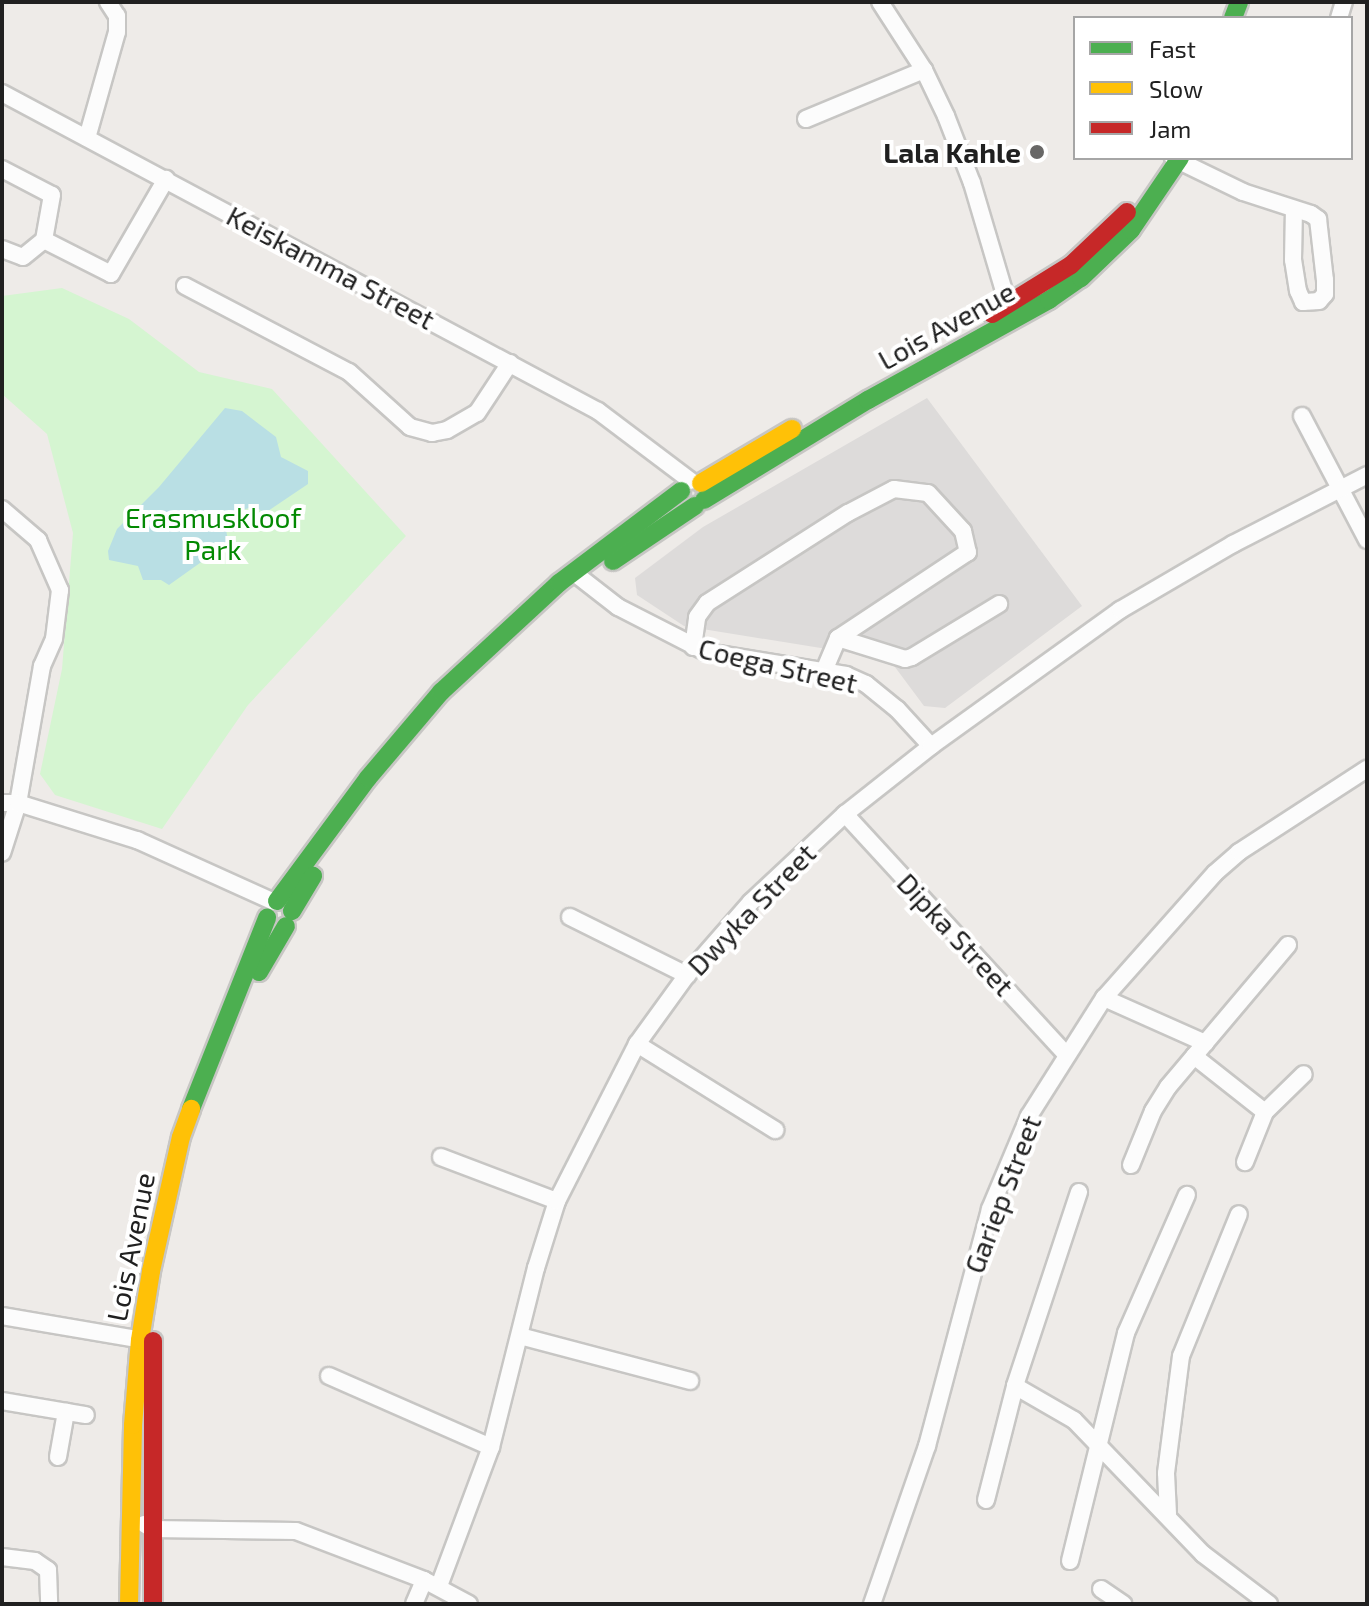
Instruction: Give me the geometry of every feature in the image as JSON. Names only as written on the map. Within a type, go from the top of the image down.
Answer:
[{"type":"street","points":[[87,138],[117,32],[117,16],[108,2]]},
{"type":"street","points":[[880,2],[924,70],[972,183],[1010,313]]},
{"type":"street","points":[[806,119],[924,70]]},
{"type":"street","name":"Keiskamma Street","points":[[2,93],[598,411],[652,452],[692,492]]},
{"type":"street","name":"Lois Avenue","points":[[129,1604],[129,1513],[146,1341],[205,1103],[277,912],[329,850],[402,752],[509,641],[578,577],[692,492],[868,400],[1010,313],[1049,300],[1093,268],[1150,207],[1174,160]]},
{"type":"street","points":[[1176,160],[1294,210],[1311,214],[1320,223],[1325,294],[1319,301],[1303,302],[1298,291],[1293,260],[1294,210]]},
{"type":"street","points":[[2,169],[52,195],[44,240],[23,257],[2,249]]},
{"type":"street","points":[[44,240],[111,274],[166,179]]},
{"type":"street","points":[[185,286],[349,372],[410,427],[432,433],[477,413],[510,363]]},
{"type":"street","points":[[1302,416],[1367,540]]},
{"type":"street","name":"Dwyka Street","points":[[414,1604],[432,1583],[491,1447],[536,1268],[557,1201],[637,1044],[687,975],[751,902],[845,814],[931,746],[1120,610],[1233,544],[1367,475]]},
{"type":"street","points":[[693,647],[697,617],[707,603],[848,513],[894,489],[928,493],[963,531],[968,552],[838,638],[824,671]]},
{"type":"street","points":[[2,509],[29,529],[45,550],[60,590],[54,639],[42,666],[10,803],[2,853]]},
{"type":"street","name":"Coega Street","points":[[578,577],[618,607],[693,647],[732,658],[846,675],[881,694],[931,746]]},
{"type":"street","points":[[838,638],[905,659],[999,604]]},
{"type":"street","name":"Gariep Street","points":[[878,1602],[927,1446],[990,1209],[1029,1116],[1104,998],[1195,894],[1239,852],[1367,769]]},
{"type":"street","points":[[10,803],[137,840],[222,881],[277,912]]},
{"type":"street","name":"Dipka Street","points":[[845,814],[1066,1054]]},
{"type":"street","points":[[570,917],[687,975]]},
{"type":"street","points":[[1131,1165],[1153,1111],[1288,945]]},
{"type":"street","points":[[1104,998],[1200,1050],[1265,1112]]},
{"type":"street","points":[[637,1044],[775,1130]]},
{"type":"street","points":[[1245,1162],[1265,1112],[1304,1074]]},
{"type":"street","points":[[441,1157],[557,1201]]},
{"type":"street","points":[[986,1500],[1015,1386],[1079,1192]]},
{"type":"street","points":[[1070,1561],[1126,1333],[1187,1195]]},
{"type":"street","points":[[1168,1514],[1168,1442],[1181,1356],[1239,1214]]},
{"type":"street","points":[[2,1316],[146,1341]]},
{"type":"street","points":[[520,1336],[690,1381]]},
{"type":"street","name":"Lois Avenue","points":[[146,1341],[153,1604]]},
{"type":"street","points":[[329,1376],[491,1447]]},
{"type":"street","points":[[1015,1386],[1074,1420],[1168,1514],[1203,1554],[1269,1604]]},
{"type":"street","points":[[2,1401],[86,1415]]},
{"type":"street","points":[[58,1457],[66,1412]]},
{"type":"street","points":[[129,1513],[152,1529],[296,1531],[432,1583],[469,1604]]},
{"type":"street","points":[[128,1548],[152,1529]]},
{"type":"street","points":[[2,1557],[35,1561],[48,1570],[49,1604]]},
{"type":"street","points":[[1101,1589],[1123,1604]]},
{"type":"shaded area","points":[[927,398],[1082,606],[945,708],[924,706],[889,659],[684,626],[637,595],[635,578],[703,527]]},
{"type":"green space","name":"Erasmuskloof Park","points":[[62,288],[129,319],[199,372],[272,389],[406,536],[248,705],[162,829],[55,795],[40,774],[62,669],[73,533],[47,434],[2,394],[2,296]]},
{"type":"water","points":[[225,408],[242,411],[276,437],[281,457],[308,471],[308,484],[265,513],[254,506],[235,513],[225,521],[228,543],[169,585],[161,580],[143,580],[138,566],[109,560],[108,551],[117,529],[159,487]]},
{"type":"traffic: fast","points":[[1234,16],[1239,2]]},
{"type":"traffic: fast","points":[[704,500],[868,400],[1049,300],[1081,278],[1131,230],[1179,160]]},
{"type":"traffic: fast","points":[[277,901],[368,778],[441,692],[559,583],[681,491]]},
{"type":"traffic: fast","points":[[613,561],[695,506]]},
{"type":"traffic: fast","points":[[292,911],[313,876]]},
{"type":"traffic: fast","points":[[191,1109],[267,918]]},
{"type":"traffic: fast","points":[[259,972],[286,926]]},
{"type":"traffic: slow","points":[[701,483],[792,429]]},
{"type":"traffic: slow","points":[[129,1604],[133,1425],[140,1340],[151,1271],[181,1137],[191,1109]]},
{"type":"traffic: jam","points":[[992,314],[1071,265],[1127,212]]},
{"type":"traffic: jam","points":[[153,1341],[153,1604]]},
{"type":"place","name":"Lala Kahle","points":[[1037,152]]}]
